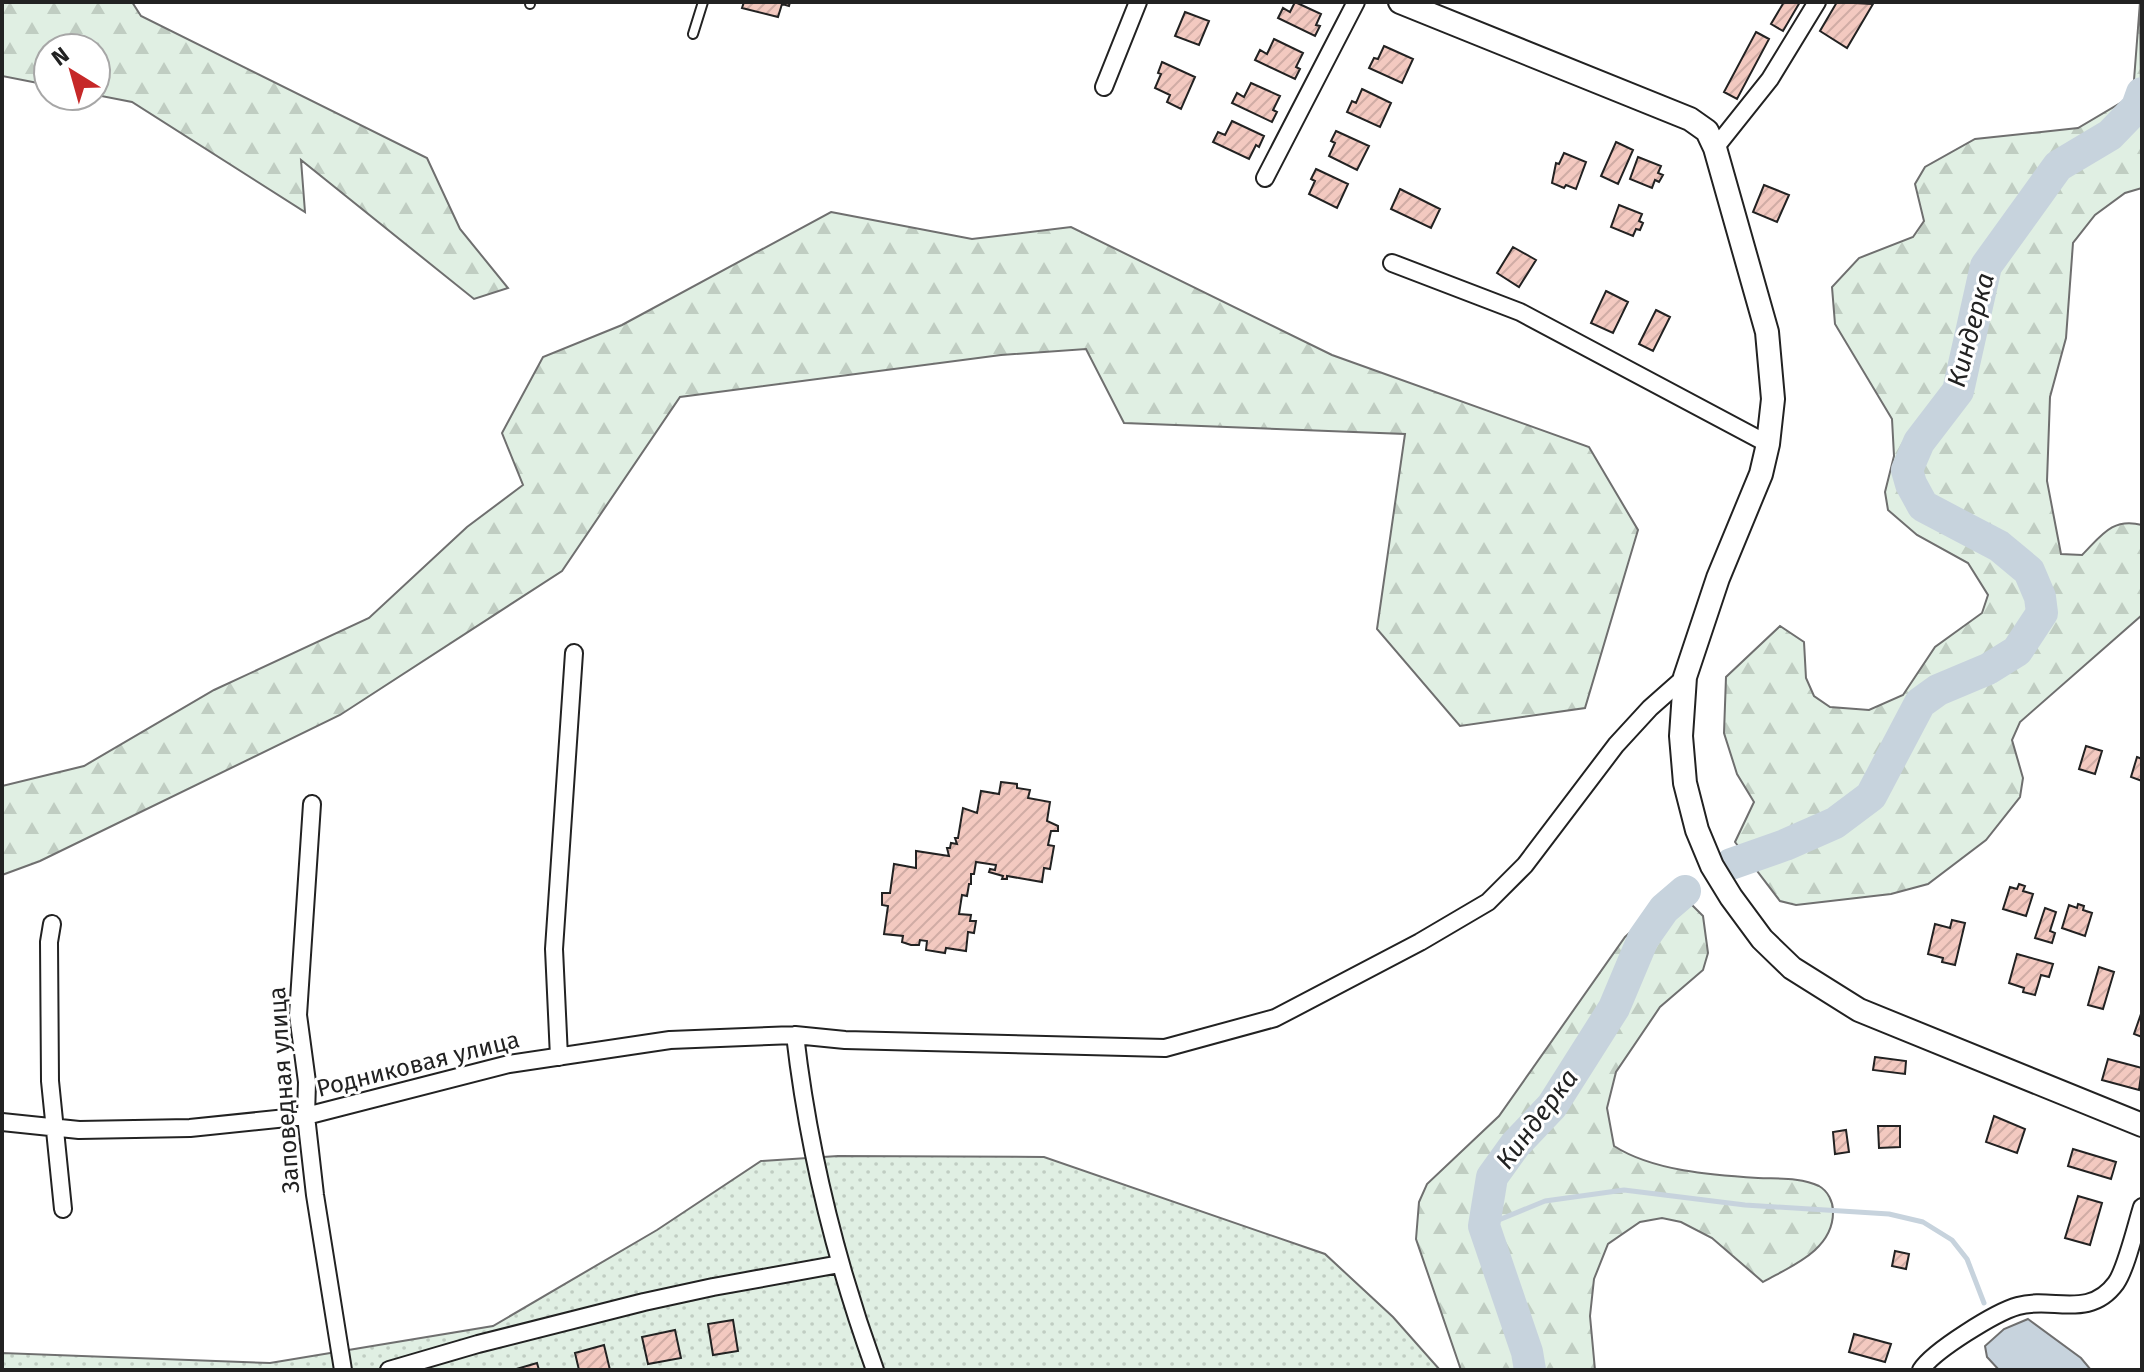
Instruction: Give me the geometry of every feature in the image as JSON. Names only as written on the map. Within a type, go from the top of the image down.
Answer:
[{"type":"street","points":[[1104,87],[1138,2]]},
{"type":"street","points":[[1265,178],[1356,2]]},
{"type":"street","points":[[1400,2],[1690,119],[1707,131],[1715,148],[1767,332],[1773,399],[1761,474],[1718,578],[1685,677],[1681,736],[1690,806],[1712,866],[1731,897],[1762,939],[1792,968],[1859,1010],[2142,1125]]},
{"type":"street","points":[[1715,148],[1770,79],[1817,2]]},
{"type":"street","points":[[1392,263],[1520,312],[1768,444]]},
{"type":"street","points":[[559,1057],[554,949],[574,653]]},
{"type":"street","name":"Родниковая улица","points":[[2,1122],[79,1130],[190,1128],[306,1116],[509,1064],[670,1040],[795,1035],[845,1040],[1165,1048],[1275,1018],[1420,942],[1488,902],[1525,865],[1616,745],[1650,708],[1685,677]]},
{"type":"street","name":"Заповедная улица","points":[[312,804],[298,1015],[307,1082],[306,1116],[315,1195],[343,1370]]},
{"type":"street","points":[[52,924],[49,942],[49,1031],[63,1209]]},
{"type":"street","points":[[795,1035],[808,1124],[840,1264],[875,1370]]},
{"type":"street","points":[[1921,1370],[1955,1339],[2019,1305],[2079,1305],[2101,1299],[2118,1281],[2142,1209]]},
{"type":"street","points":[[389,1370],[644,1302],[840,1264]]},
{"type":"lane","points":[[693,34],[703,2]]},
{"type":"green space","points":[[2,2],[132,2],[141,16],[427,158],[460,229],[508,288],[474,299],[301,160],[305,212],[132,102],[112,98],[112,32],[32,32],[32,82],[2,76]]},
{"type":"green space","points":[[2140,2],[2142,188],[2125,193],[2095,215],[2073,243],[2066,338],[2050,397],[2047,481],[2061,554],[2082,555],[2101,535],[2115,526],[2142,525],[2142,615],[2020,722],[2012,740],[2023,778],[2020,797],[1986,840],[1928,884],[1891,894],[1796,905],[1780,901],[1735,842],[1754,802],[1737,774],[1724,733],[1726,677],[1780,626],[1804,642],[1806,678],[1814,696],[1830,707],[1869,710],[1903,695],[1935,647],[1982,613],[1988,595],[1968,563],[1917,535],[1888,510],[1885,492],[1894,456],[1892,419],[1835,324],[1832,287],[1859,258],[1913,237],[1924,221],[1915,184],[1925,167],[1975,139],[2078,128],[2127,99],[2134,80]]},
{"type":"green space","points":[[831,212],[972,239],[1071,227],[1332,355],[1589,447],[1638,530],[1585,708],[1460,726],[1377,629],[1405,434],[1124,423],[1086,349],[1001,355],[680,397],[562,571],[340,715],[40,861],[2,875],[2,786],[84,766],[214,690],[369,618],[467,527],[523,485],[502,433],[543,357],[622,325]]},
{"type":"green space","points":[[1690,903],[1703,916],[1708,953],[1703,970],[1660,1007],[1616,1072],[1607,1108],[1614,1146],[1646,1161],[1683,1170],[1812,1183],[1819,1186],[1831,1200],[1831,1225],[1826,1236],[1809,1255],[1763,1282],[1712,1238],[1681,1222],[1662,1218],[1640,1222],[1608,1244],[1594,1279],[1590,1316],[1595,1370],[1461,1370],[1416,1239],[1419,1202],[1427,1184],[1499,1116],[1625,937],[1654,915]]},
{"type":"green space","points":[[838,1156],[1044,1157],[1325,1254],[1393,1317],[1440,1370],[2,1370],[2,1353],[270,1363],[493,1326],[657,1230],[761,1161]]},
{"type":"shaded area","points":[[2028,1319],[2081,1358],[2091,1370],[1999,1370],[1987,1357],[1985,1346],[2004,1329]]},
{"type":"building","points":[[744,2],[790,2],[789,6],[782,4],[778,17],[742,8]]},
{"type":"building","points":[[1295,2],[1321,14],[1315,36],[1278,18],[1283,8],[1290,12]]},
{"type":"building","points":[[1784,2],[1800,2],[1783,31],[1771,24]]},
{"type":"building","points":[[1837,2],[1873,4],[1847,48],[1820,31]]},
{"type":"building","points":[[1185,12],[1209,21],[1199,45],[1175,36]]},
{"type":"building","points":[[1756,32],[1769,39],[1737,99],[1724,92]]},
{"type":"building","points":[[1274,39],[1303,53],[1296,67],[1300,69],[1295,79],[1255,60],[1260,50],[1267,54]]},
{"type":"building","points":[[1384,46],[1413,59],[1402,83],[1369,68]]},
{"type":"building","points":[[1162,62],[1195,77],[1181,109],[1167,102],[1170,95],[1155,88]]},
{"type":"building","points":[[1251,83],[1280,96],[1273,110],[1277,112],[1272,122],[1232,103],[1237,93],[1244,97]]},
{"type":"building","points":[[1362,89],[1391,103],[1380,127],[1347,112],[1352,101],[1356,103]]},
{"type":"building","points":[[1232,121],[1264,136],[1249,159],[1213,142],[1218,132],[1225,135]]},
{"type":"building","points":[[1336,131],[1369,146],[1357,170],[1329,156]]},
{"type":"building","points":[[1616,142],[1633,150],[1618,184],[1601,176]]},
{"type":"building","points":[[1564,153],[1586,162],[1576,189],[1552,183],[1556,163],[1559,164]]},
{"type":"building","points":[[1638,157],[1661,166],[1658,173],[1663,175],[1659,182],[1655,180],[1652,188],[1630,179]]},
{"type":"building","points":[[1316,169],[1348,184],[1337,208],[1309,194]]},
{"type":"building","points":[[1764,185],[1789,195],[1777,222],[1753,212]]},
{"type":"building","points":[[1400,189],[1440,209],[1431,228],[1391,209]]},
{"type":"building","points":[[1619,205],[1642,214],[1639,221],[1643,223],[1633,236],[1611,227]]},
{"type":"building","points":[[1513,247],[1536,260],[1519,287],[1497,273]]},
{"type":"building","points":[[1606,291],[1628,302],[1613,333],[1591,323]]},
{"type":"building","points":[[1656,310],[1670,317],[1653,351],[1639,344]]},
{"type":"building","points":[[2086,746],[2102,751],[2095,774],[2079,769]]},
{"type":"building","points":[[2137,757],[2142,759],[2142,781],[2131,777]]},
{"type":"building","points":[[1001,782],[1030,790],[1028,798],[1050,802],[1047,821],[1058,826],[1058,831],[1051,831],[1048,845],[1054,846],[1050,869],[1044,868],[1042,882],[1007,876],[1007,879],[1002,879],[1003,876],[989,872],[990,869],[995,870],[996,865],[976,862],[967,896],[962,895],[959,914],[971,915],[970,921],[976,921],[974,933],[968,932],[966,951],[946,948],[945,953],[926,950],[927,941],[920,940],[919,945],[911,945],[902,942],[903,936],[884,934],[888,906],[882,905],[882,893],[890,893],[894,864],[916,868],[916,851],[949,856],[947,848],[951,843],[957,844],[955,838],[958,838],[963,808],[977,813],[981,791],[999,794]]},
{"type":"building","points":[[2019,884],[2025,886],[2023,891],[2033,894],[2026,916],[2003,909],[2010,887],[2017,889]]},
{"type":"building","points":[[2078,904],[2092,913],[2085,936],[2062,928],[2069,905],[2077,908]]},
{"type":"building","points":[[2045,908],[2056,912],[2050,931],[2055,933],[2052,943],[2035,938]]},
{"type":"building","points":[[1952,920],[1965,923],[1955,965],[1928,954],[1935,924],[1950,928]]},
{"type":"building","points":[[2017,954],[2053,964],[2049,977],[2041,975],[2035,995],[2009,983]]},
{"type":"building","points":[[2099,967],[2114,972],[2103,1009],[2088,1005]]},
{"type":"building","points":[[2142,1011],[2142,1037],[2134,1034]]},
{"type":"building","points":[[1875,1057],[1906,1061],[1905,1074],[1873,1070]]},
{"type":"building","points":[[2108,1059],[2142,1068],[2139,1090],[2102,1080]]},
{"type":"building","points":[[1994,1116],[2025,1129],[2017,1153],[1986,1142]]},
{"type":"building","points":[[1878,1126],[1900,1126],[1900,1147],[1879,1148]]},
{"type":"building","points":[[1846,1130],[1849,1152],[1835,1154],[1833,1132]]},
{"type":"building","points":[[2073,1149],[2116,1162],[2111,1179],[2068,1166]]},
{"type":"building","points":[[2078,1196],[2102,1203],[2090,1245],[2065,1238]]},
{"type":"building","points":[[1895,1251],[1909,1254],[1906,1269],[1892,1266]]},
{"type":"building","points":[[733,1320],[738,1351],[713,1355],[708,1324]]},
{"type":"building","points":[[675,1330],[681,1358],[648,1364],[642,1337]]},
{"type":"building","points":[[1854,1334],[1891,1344],[1885,1362],[1849,1352]]},
{"type":"building","points":[[604,1345],[610,1370],[579,1370],[575,1353]]},
{"type":"building","points":[[537,1363],[539,1370],[513,1370]]},
{"type":"waterway","name":"Киндерка","points":[[1731,864],[1835,823],[1871,796],[1920,703],[1938,690],[1988,669],[2017,651],[2042,613],[2040,597],[2029,571],[1999,546],[1923,506],[1907,470],[1919,442],[1958,391],[1986,266],[2058,166],[2110,135],[2137,107],[2142,93]]},
{"type":"waterway","name":"Киндерка","points":[[1530,1370],[1527,1352],[1484,1226],[1492,1177],[1515,1145],[1552,1106],[1614,1008],[1643,939],[1664,909],[1685,891]]},
{"type":"waterway","points":[[1484,1226],[1545,1201],[1624,1190],[1745,1205],[1889,1214],[1923,1222],[1952,1240],[1967,1259],[1984,1303]]}]
